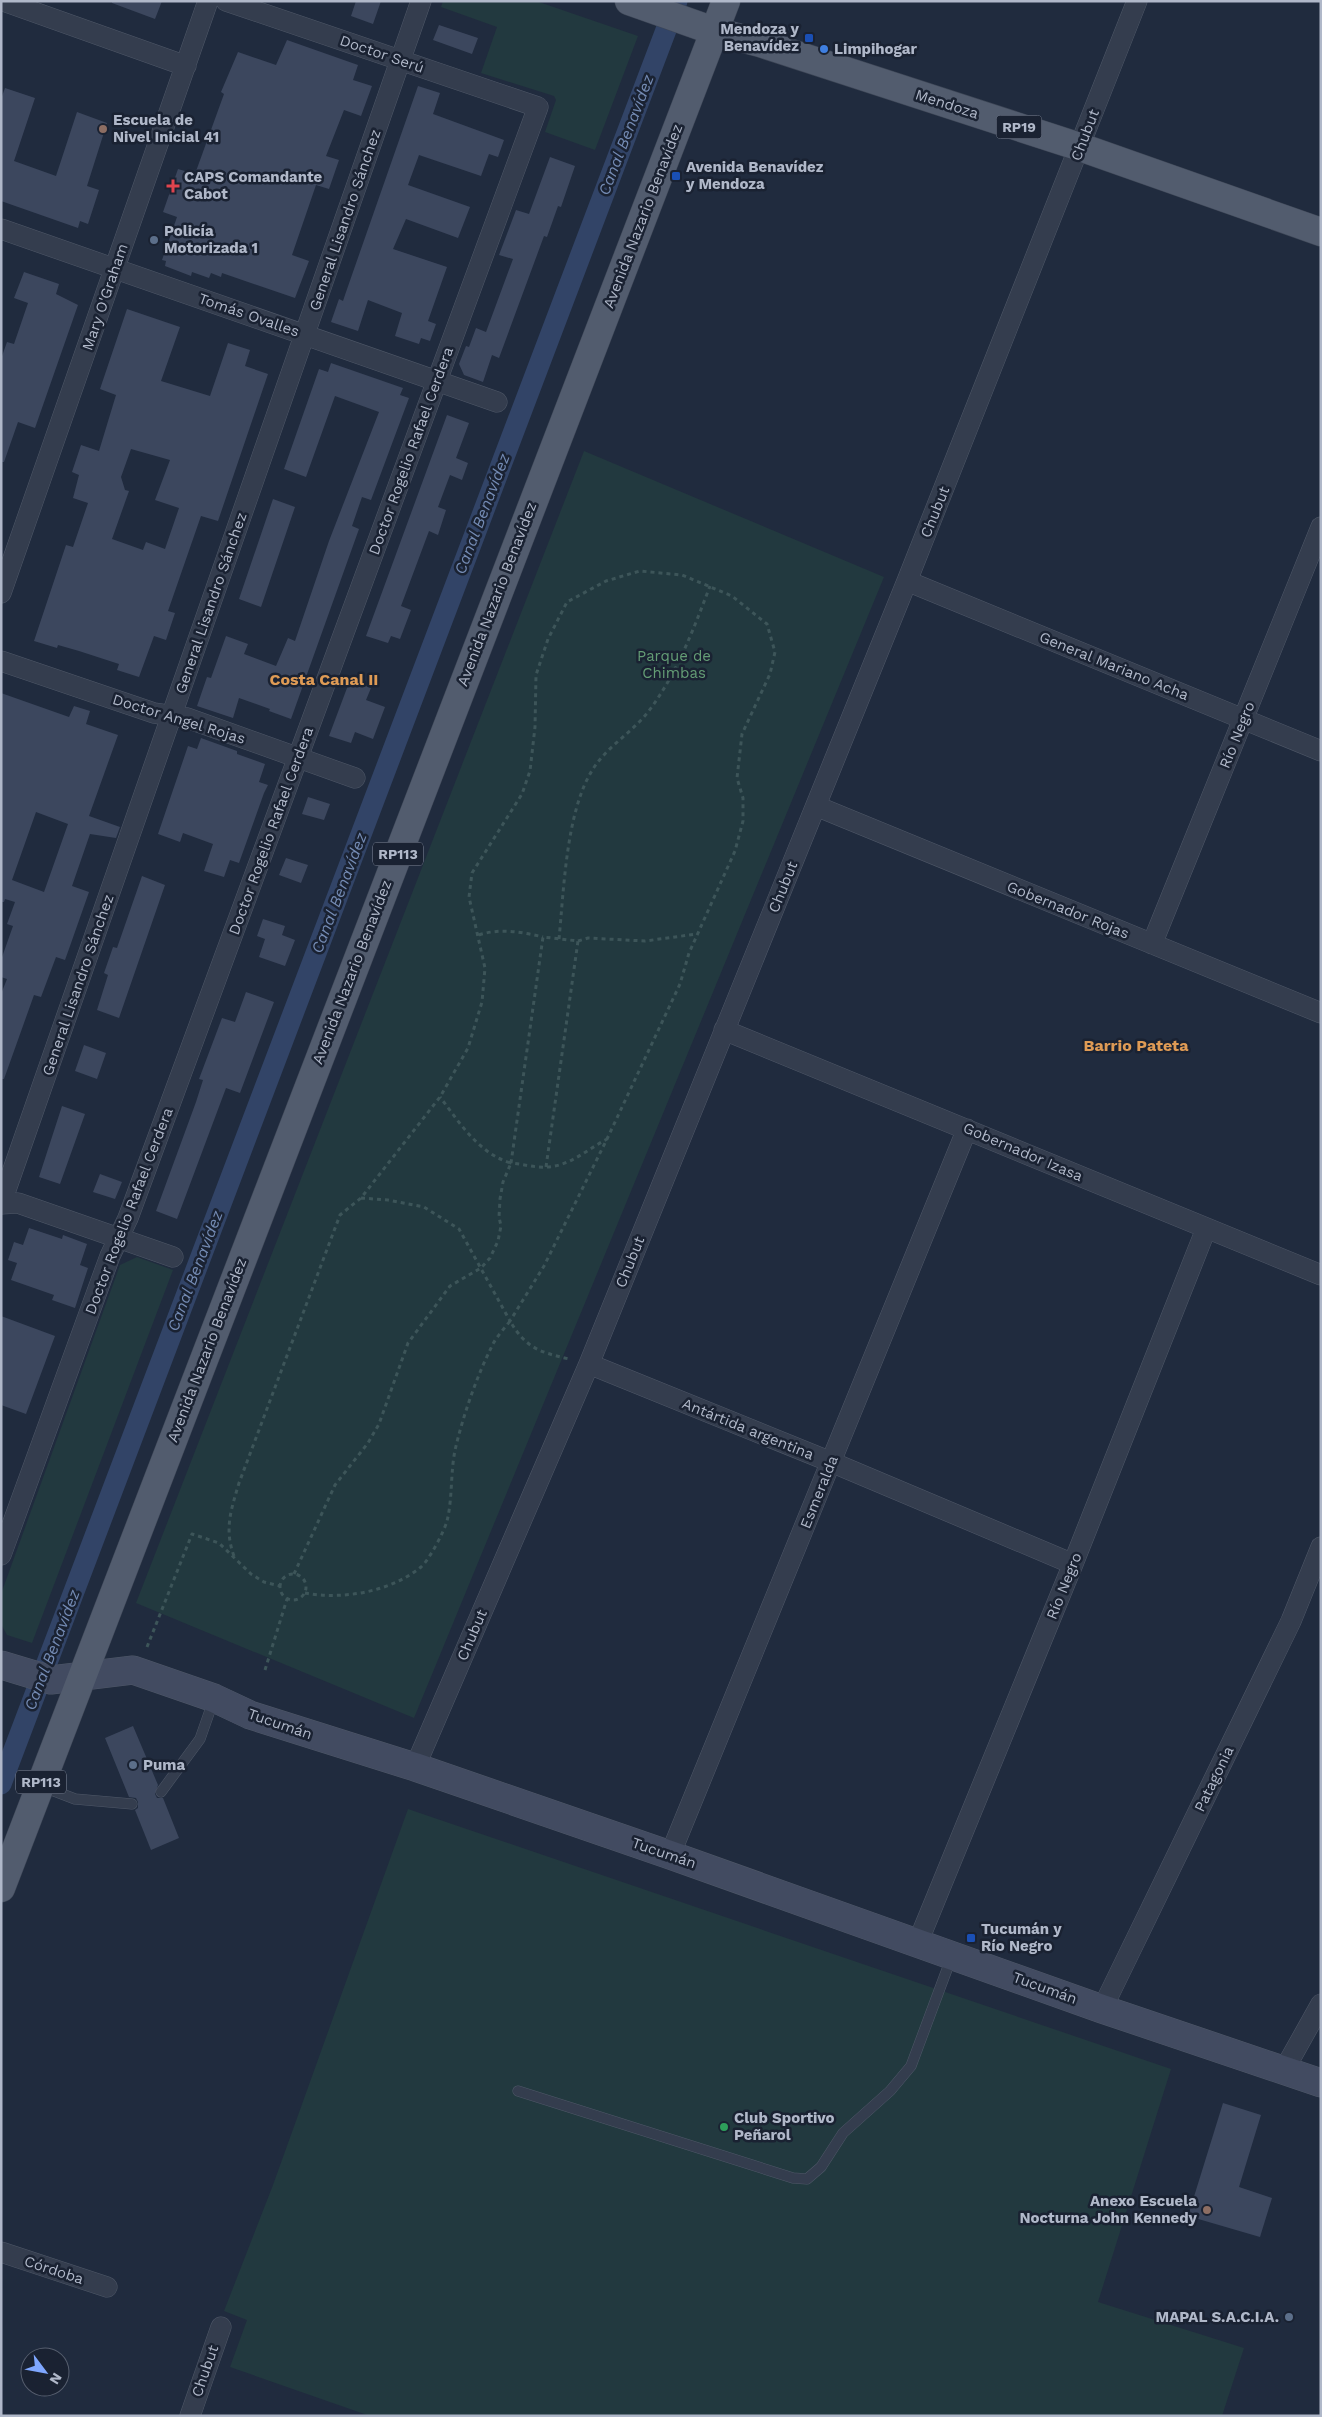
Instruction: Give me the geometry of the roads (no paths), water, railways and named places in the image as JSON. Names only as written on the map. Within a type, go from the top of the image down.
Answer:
[{"type":"main road","name":"Mendoza","points":[[629,1],[714,31],[768,46],[1080,147],[1321,232]]},
{"type":"main road","name":"Avenida Nazario Benavídez","points":[[1,1888],[726,1]]},
{"type":"main road","name":"Tucumán","points":[[1,1665],[41,1677],[82,1676],[132,1670],[214,1698],[250,1715],[415,1767],[918,1942],[1102,2009],[1321,2083]]},
{"type":"street","points":[[3,1],[29,6],[186,66]]},
{"type":"street","name":"Mary O'Graham","points":[[1,593],[208,1]]},
{"type":"street","name":"Doctor Serú","points":[[226,1],[538,107]]},
{"type":"street","name":"General Lisandro Sánchez","points":[[1,1204],[421,1]]},
{"type":"street","name":"Chubut","points":[[415,1767],[589,1364],[908,581],[1136,1]]},
{"type":"street","name":"Doctor Rogelio Rafael Cerdera","points":[[1,1555],[110,1256],[128,1218],[538,107]]},
{"type":"street","name":"Tomás Ovalles","points":[[1,229],[497,402]]},
{"type":"street","name":"Río Negro","points":[[1152,944],[1321,527]]},
{"type":"street","name":"General Mariano Acha","points":[[908,581],[1321,751]]},
{"type":"street","name":"Doctor Angel Rojas","points":[[1,661],[154,713],[187,718],[355,778]]},
{"type":"street","name":"Gobernador Rojas","points":[[816,806],[1321,1013]]},
{"type":"street","name":"Gobernador Izasa","points":[[724,1030],[1321,1275]]},
{"type":"street","name":"Esmeralda","points":[[670,1855],[967,1129]]},
{"type":"street","points":[[1,1204],[18,1203],[173,1257]]},
{"type":"street","name":"Río Negro","points":[[918,1942],[1073,1564],[1206,1229]]},
{"type":"street","name":"Antártida argentina","points":[[589,1364],[831,1462],[1073,1564]]},
{"type":"street","name":"Patagonia","points":[[1102,2009],[1291,1621],[1321,1547]]},
{"type":"street","points":[[1284,2070],[1321,2004]]},
{"type":"street","name":"Córdoba","points":[[1,2252],[108,2287]]},
{"type":"street","name":"Chubut","points":[[190,2416],[221,2326]]},
{"type":"lane","points":[[161,1792],[200,1738],[214,1698]]},
{"type":"lane","points":[[40,1786],[76,1800],[132,1804]]},
{"type":"lane","points":[[518,2091],[794,2178],[807,2179],[821,2167],[843,2133],[890,2091],[912,2066],[952,1955]]},
{"type":"waterway","name":"Canal Benavídez","points":[[1,1784],[677,1]]},
{"type":"place","name":"Mendoza y Benavídez","points":[[809,38]]},
{"type":"place","name":"Limpihogar","points":[[824,49]]},
{"type":"place","name":"Escuela de Nivel Inicial 41","points":[[103,129]]},
{"type":"place","name":"Avenida Benavídez y Mendoza","points":[[676,176]]},
{"type":"place","name":"CAPS Comandante Cabot","points":[[173,186]]},
{"type":"place","name":"Policía Motorizada 1","points":[[154,240]]},
{"type":"place","name":"Puma","points":[[133,1765]]},
{"type":"place","name":"Tucumán y Río Negro","points":[[971,1938]]},
{"type":"place","name":"Club Sportivo Peñarol","points":[[724,2127]]},
{"type":"place","name":"Anexo Escuela Nocturna John Kennedy","points":[[1207,2210]]},
{"type":"place","name":"MAPAL S.A.C.I.A.","points":[[1289,2317]]},
{"type":"district","name":"Costa Canal II","points":[[324,679]]},
{"type":"district","name":"Barrio Pateta","points":[[1136,1045]]},
{"type":"park label","name":"Parque de Chimbas","points":[[674,664]]}]
